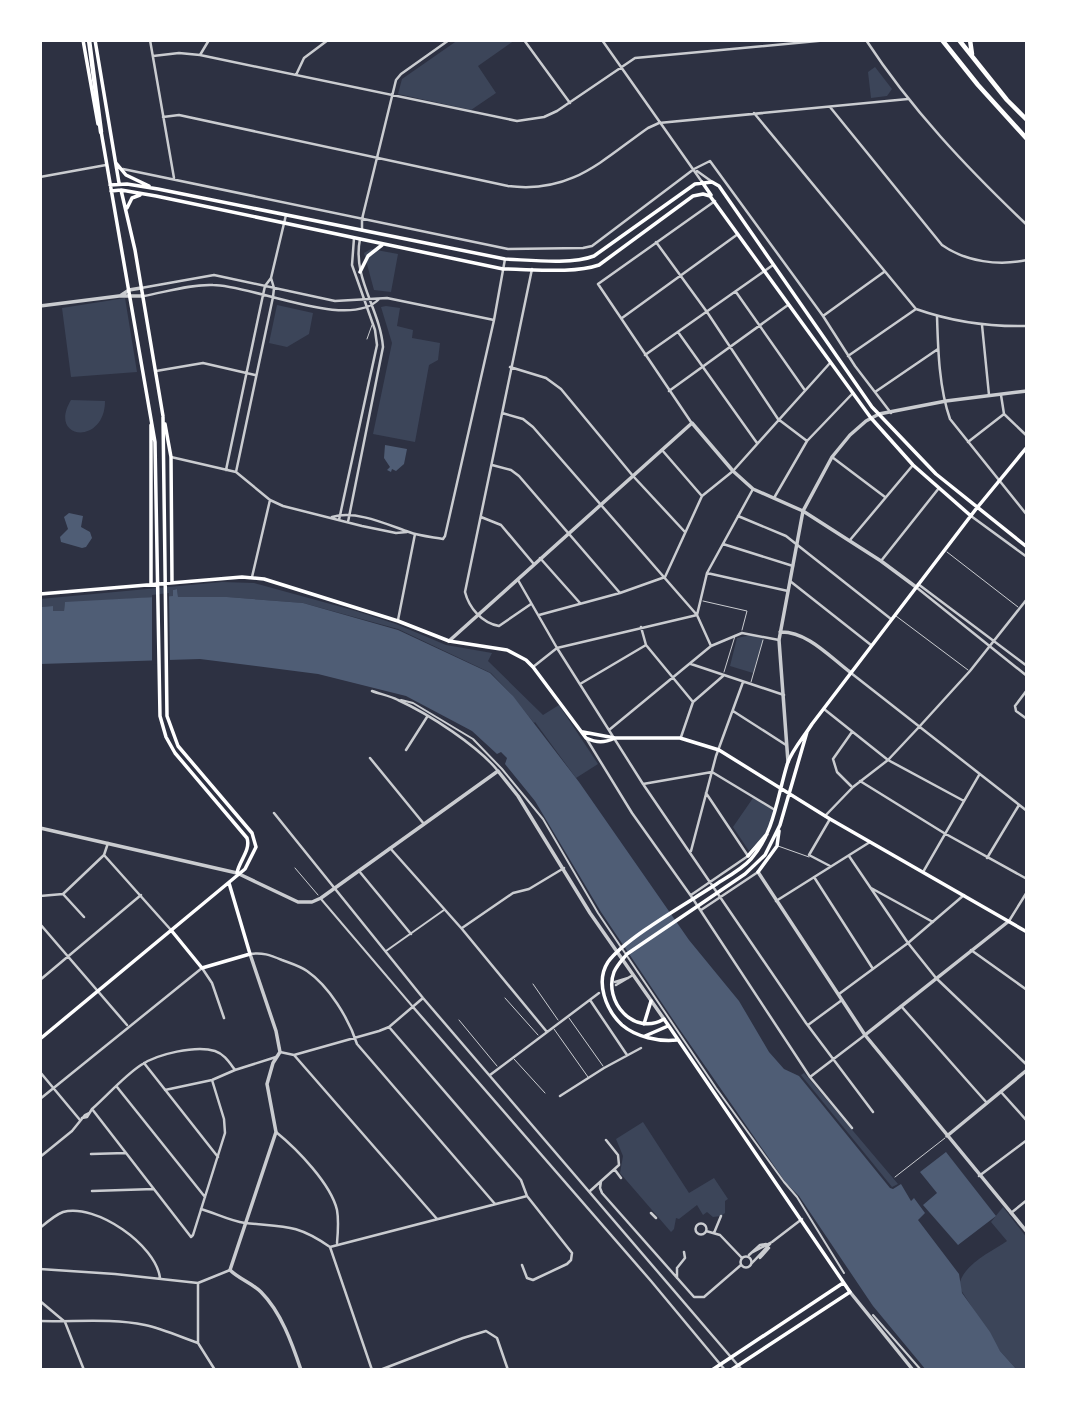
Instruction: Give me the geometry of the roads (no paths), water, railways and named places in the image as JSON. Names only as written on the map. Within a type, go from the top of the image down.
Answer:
[{"type":"main road","points":[[83,40],[96,117],[102,132]]},
{"type":"main road","points":[[40,1039],[229,883],[237,873],[249,841],[170,745],[163,727],[158,701],[152,419],[110,185],[89,40]]},
{"type":"main road","points":[[95,40],[119,184],[127,210],[169,438],[172,582]]},
{"type":"main road","points":[[942,40],[1027,139]]},
{"type":"main road","points":[[959,40],[1007,100],[1027,120]]},
{"type":"main road","points":[[970,40],[974,58]]},
{"type":"main road","points":[[117,165],[134,180],[158,189]]},
{"type":"main road","points":[[702,182],[871,418],[913,465],[971,516]]},
{"type":"main road","points":[[110,185],[158,189],[505,259],[590,257],[695,184],[712,182],[719,186],[879,414],[917,456],[976,509],[1027,548]]},
{"type":"main road","points":[[111,191],[156,196],[503,269],[532,270],[599,265],[693,196],[709,195],[715,201]]},
{"type":"main road","points":[[177,201],[178,193]]},
{"type":"main road","points":[[127,210],[132,198],[139,195],[156,196]]},
{"type":"main road","points":[[360,272],[368,256],[383,244]]},
{"type":"main road","points":[[163,417],[165,701],[169,726],[178,746],[254,836],[255,851],[245,869],[237,873]]},
{"type":"main road","points":[[153,440],[169,438]]},
{"type":"main road","points":[[151,584],[153,440]]},
{"type":"main road","points":[[677,1040],[644,1036],[619,1021],[604,994],[603,974],[610,960],[635,938],[750,861],[768,832],[788,762],[822,708],[1027,447]]},
{"type":"main road","points":[[152,539],[164,542],[171,535]]},
{"type":"main road","points":[[40,594],[252,577],[398,621],[449,640],[507,650],[533,667],[586,738],[595,742],[606,742],[615,738]]},
{"type":"main road","points":[[581,731],[598,737],[681,738],[719,750],[830,819],[1027,932]]},
{"type":"main road","points":[[758,872],[774,845],[807,732]]},
{"type":"main road","points":[[748,856],[768,832]]},
{"type":"main road","points":[[731,1370],[850,1292],[664,1019],[659,1023],[636,1023],[620,1009],[613,994],[612,981],[618,964],[642,943],[745,874],[774,845]]},
{"type":"main road","points":[[171,930],[202,968],[250,954],[229,883]]},
{"type":"main road","points":[[644,1024],[651,1001]]},
{"type":"main road","points":[[644,1036],[662,1031],[668,1026]]},
{"type":"main road","points":[[712,1370],[843,1283]]},
{"type":"street","points":[[150,40],[174,180]]},
{"type":"street","points":[[200,55],[209,40]]},
{"type":"street","points":[[296,75],[304,58],[328,40]]},
{"type":"street","points":[[348,522],[382,360],[383,341],[360,272],[358,258],[362,219],[396,80],[449,40]]},
{"type":"street","points":[[524,40],[570,103]]},
{"type":"street","points":[[602,40],[702,182]]},
{"type":"street","points":[[153,56],[179,53],[200,55],[517,121],[544,117],[570,103],[635,58],[828,40]]},
{"type":"street","points":[[866,40],[908,99],[964,163],[1027,225]]},
{"type":"street","points":[[163,117],[179,115],[509,186],[547,187],[575,179],[659,123],[908,99]]},
{"type":"street","points":[[829,106],[942,245],[962,256],[978,260],[1027,260]]},
{"type":"street","points":[[754,113],[916,309],[982,326],[1027,326]]},
{"type":"street","points":[[117,165],[124,170],[508,249],[592,246],[694,169],[710,161],[823,316],[848,356],[891,412]]},
{"type":"street","points":[[40,177],[107,165]]},
{"type":"street","points":[[694,169],[712,182]]},
{"type":"street","points":[[715,201],[598,284],[621,319],[691,423],[752,489],[803,511],[917,585],[994,642],[1026,672]]},
{"type":"street","points":[[226,470],[265,286],[271,278],[286,215]]},
{"type":"street","points":[[339,520],[377,353],[373,323],[352,265],[354,238],[362,219]]},
{"type":"street","points":[[621,319],[738,234]]},
{"type":"street","points":[[656,242],[707,312],[778,419],[807,441]]},
{"type":"street","points":[[171,457],[236,472],[270,500],[283,506],[396,533],[407,532],[443,539],[494,320],[505,259]]},
{"type":"street","points":[[645,355],[773,265]]},
{"type":"street","points":[[531,604],[499,626],[489,623],[477,614],[465,592],[532,270]]},
{"type":"street","points":[[823,316],[884,272]]},
{"type":"street","points":[[120,296],[129,290],[214,275],[335,301],[396,299],[494,320]]},
{"type":"street","points":[[236,472],[274,288],[271,278]]},
{"type":"street","points":[[40,306],[120,296],[130,298],[215,284],[333,310],[372,306],[379,299]]},
{"type":"street","points":[[736,292],[804,389]]},
{"type":"street","points":[[669,391],[788,305]]},
{"type":"street","points":[[848,356],[916,309]]},
{"type":"street","points":[[937,316],[938,349],[950,419],[1027,515]]},
{"type":"street","points":[[982,326],[989,396]]},
{"type":"street","points":[[678,332],[757,443]]},
{"type":"street","points":[[875,392],[938,349]]},
{"type":"street","points":[[156,371],[203,363],[256,375]]},
{"type":"street","points":[[537,615],[620,593],[665,577],[702,496],[733,471],[830,363]]},
{"type":"street","points":[[510,367],[546,379],[561,389],[633,476],[685,533]]},
{"type":"street","points":[[788,762],[780,632],[803,511],[832,457],[850,435],[879,414],[946,401],[1027,391]]},
{"type":"street","points":[[774,498],[807,441],[853,393]]},
{"type":"street","points":[[1001,395],[1004,414],[1027,436]]},
{"type":"street","points":[[502,413],[523,419],[533,427],[697,615],[711,646]]},
{"type":"street","points":[[968,442],[1004,414]]},
{"type":"street","points":[[449,640],[691,423]]},
{"type":"street","points":[[662,450],[702,496]]},
{"type":"street","points":[[1021,454],[1027,458]]},
{"type":"street","points":[[832,457],[885,497]]},
{"type":"street","points":[[492,465],[511,470],[519,476],[620,593]]},
{"type":"street","points":[[849,540],[913,465]]},
{"type":"street","points":[[881,561],[939,488]]},
{"type":"street","points":[[697,615],[707,573],[752,489]]},
{"type":"street","points":[[252,577],[270,500]]},
{"type":"street","points":[[332,517],[341,514],[398,526],[407,532]]},
{"type":"street","points":[[738,516],[786,536],[891,619]]},
{"type":"street","points":[[971,516],[1027,557]]},
{"type":"street","points":[[481,517],[501,525],[533,563]]},
{"type":"street","points":[[398,621],[415,534]]},
{"type":"street","points":[[723,544],[793,566]]},
{"type":"street","points":[[540,557],[580,603]]},
{"type":"street","points":[[707,573],[788,591]]},
{"type":"street","points":[[517,578],[556,648],[643,784],[808,1025],[873,1112]]},
{"type":"street","points":[[790,581],[871,645]]},
{"type":"street","points":[[917,585],[990,647],[1026,672]]},
{"type":"street","points":[[825,816],[853,787],[888,761],[970,671],[1027,599]]},
{"type":"street","points":[[533,667],[556,648],[697,615]]},
{"type":"street","points":[[641,628],[646,645],[693,702]]},
{"type":"street","points":[[780,632],[793,631],[807,639],[1027,811]]},
{"type":"street","points":[[609,730],[711,646],[742,633],[779,640]]},
{"type":"street","points":[[580,684],[646,645]]},
{"type":"street","points":[[690,663],[784,695]]},
{"type":"street","points":[[681,738],[693,702],[723,676]]},
{"type":"street","points":[[691,851],[712,772],[743,682]]},
{"type":"street","points":[[372,691],[413,703],[472,739],[502,769],[543,818],[598,913],[716,1088],[783,1182],[797,1197],[844,1273]]},
{"type":"street","points":[[1027,691],[1015,706],[1016,711],[1027,719]]},
{"type":"street","points":[[397,699],[480,751],[499,771],[524,804],[590,913],[664,1019]]},
{"type":"street","points":[[822,708],[888,761],[964,801]]},
{"type":"street","points":[[733,711],[786,745]]},
{"type":"street","points":[[406,750],[427,717]]},
{"type":"street","points":[[852,732],[833,760],[837,772],[853,787]]},
{"type":"street","points":[[586,738],[632,813],[691,896],[810,1077],[852,1128]]},
{"type":"street","points":[[370,758],[424,824]]},
{"type":"street","points":[[40,828],[237,873],[298,902],[312,902],[499,771]]},
{"type":"street","points":[[643,784],[712,772],[775,810]]},
{"type":"street","points":[[923,872],[980,775]]},
{"type":"street","points":[[860,781],[944,833],[1027,879]]},
{"type":"street","points":[[691,896],[748,856],[706,793]]},
{"type":"street","points":[[987,858],[1019,805]]},
{"type":"street","points":[[274,813],[423,998],[742,1370]]},
{"type":"street","points":[[830,819],[809,857],[831,866]]},
{"type":"street","points":[[776,901],[870,842]]},
{"type":"street","points":[[40,897],[63,894],[104,855],[108,843]]},
{"type":"street","points":[[390,848],[462,929],[547,1032]]},
{"type":"street","points":[[104,855],[171,930]]},
{"type":"street","points":[[849,856],[908,943],[936,978],[1027,1065]]},
{"type":"street","points":[[462,929],[513,892],[529,889],[564,868]]},
{"type":"street","points":[[359,871],[411,934]]},
{"type":"street","points":[[701,911],[758,872],[866,1035],[1027,1232]]},
{"type":"street","points":[[814,877],[873,969]]},
{"type":"street","points":[[869,887],[933,922]]},
{"type":"street","points":[[810,1077],[1009,921],[1027,892]]},
{"type":"street","points":[[63,894],[84,917]]},
{"type":"street","points":[[40,980],[141,895]]},
{"type":"street","points":[[839,995],[908,943],[964,895]]},
{"type":"street","points":[[321,898],[725,1370]]},
{"type":"street","points":[[386,951],[444,909]]},
{"type":"street","points":[[40,924],[127,1026]]},
{"type":"street","points":[[971,950],[1027,990]]},
{"type":"street","points":[[230,1270],[276,1132],[267,1084],[280,1052],[276,1031],[250,954],[261,952],[308,971],[338,1004],[363,1051],[495,1204]]},
{"type":"street","points":[[40,1099],[202,968],[212,983],[224,1018]]},
{"type":"street","points":[[616,984],[633,975]]},
{"type":"street","points":[[490,1074],[595,995],[627,1055]]},
{"type":"street","points":[[280,1052],[294,1055],[389,1027],[423,998]]},
{"type":"street","points":[[808,1025],[842,1000]]},
{"type":"street","points":[[901,1006],[987,1104]]},
{"type":"street","points":[[389,1027],[521,1180],[527,1196],[566,1242],[572,1253],[571,1260],[562,1267],[530,1280],[522,1265]]},
{"type":"street","points":[[560,1096],[641,1048]]},
{"type":"street","points":[[40,1157],[72,1131],[81,1119],[87,1117],[90,1111],[144,1063],[190,1049],[204,1049],[224,1056],[234,1069]]},
{"type":"street","points":[[294,1055],[437,1219]]},
{"type":"street","points":[[165,1090],[212,1080],[234,1069],[276,1057]]},
{"type":"street","points":[[144,1063],[218,1157]]},
{"type":"street","points":[[947,1136],[1027,1070]]},
{"type":"street","points":[[40,1072],[81,1119]]},
{"type":"street","points":[[90,1111],[191,1237],[225,1133],[225,1124],[212,1080]]},
{"type":"street","points":[[117,1087],[205,1197]]},
{"type":"street","points":[[1001,1092],[1027,1121]]},
{"type":"street","points":[[276,1132],[316,1174],[332,1198],[338,1214],[337,1243]]},
{"type":"street","points":[[590,1191],[619,1165],[618,1155],[606,1140]]},
{"type":"street","points":[[979,1176],[1027,1140]]},
{"type":"street","points":[[91,1154],[126,1153]]},
{"type":"street","points":[[615,1170],[621,1178]]},
{"type":"street","points":[[601,1181],[600,1188],[603,1193],[694,1297],[699,1298],[741,1265]]},
{"type":"street","points":[[92,1191],[154,1189]]},
{"type":"street","points":[[330,1247],[337,1243],[527,1196]]},
{"type":"street","points":[[1012,1213],[1027,1200]]},
{"type":"street","points":[[201,1209],[244,1223],[290,1227],[316,1237],[330,1247],[372,1370]]},
{"type":"street","points":[[40,1228],[64,1212],[89,1213],[114,1224],[133,1237],[158,1269],[160,1278]]},
{"type":"street","points":[[651,1213],[656,1218]]},
{"type":"street","points":[[713,1233],[721,1216]]},
{"type":"street","points":[[741,1258],[772,1242],[802,1219]]},
{"type":"street","points":[[706,1231],[728,1242],[741,1258],[741,1265]]},
{"type":"street","points":[[741,1265],[751,1265],[772,1242]]},
{"type":"street","points":[[677,1278],[677,1268],[685,1258],[684,1252]]},
{"type":"street","points":[[747,1256],[751,1265]]},
{"type":"street","points":[[40,1269],[198,1283],[230,1270]]},
{"type":"street","points":[[230,1270],[255,1286],[269,1301],[301,1370]]},
{"type":"street","points":[[198,1283],[198,1343],[215,1370]]},
{"type":"street","points":[[850,1292],[913,1370]]},
{"type":"street","points":[[40,1301],[65,1322],[84,1370]]},
{"type":"street","points":[[873,1315],[920,1370]]},
{"type":"street","points":[[40,1321],[135,1323],[198,1343]]},
{"type":"street","points":[[380,1370],[486,1331],[497,1338],[508,1370]]},
{"type":"lane","points":[[367,339],[373,323]]},
{"type":"lane","points":[[944,550],[1020,609]]},
{"type":"lane","points":[[704,601],[747,611],[742,633]]},
{"type":"lane","points":[[895,615],[970,671]]},
{"type":"lane","points":[[723,676],[736,634]]},
{"type":"lane","points":[[750,684],[764,637]]},
{"type":"lane","points":[[774,845],[809,857]]},
{"type":"lane","points":[[295,868],[321,898]]},
{"type":"lane","points":[[533,984],[560,1022]]},
{"type":"lane","points":[[505,998],[540,1037]]},
{"type":"lane","points":[[568,1016],[604,1068]]},
{"type":"lane","points":[[459,1020],[499,1067]]},
{"type":"lane","points":[[553,1027],[589,1077]]},
{"type":"lane","points":[[512,1057],[545,1093]]},
{"type":"lane","points":[[895,1177],[947,1136]]}]
